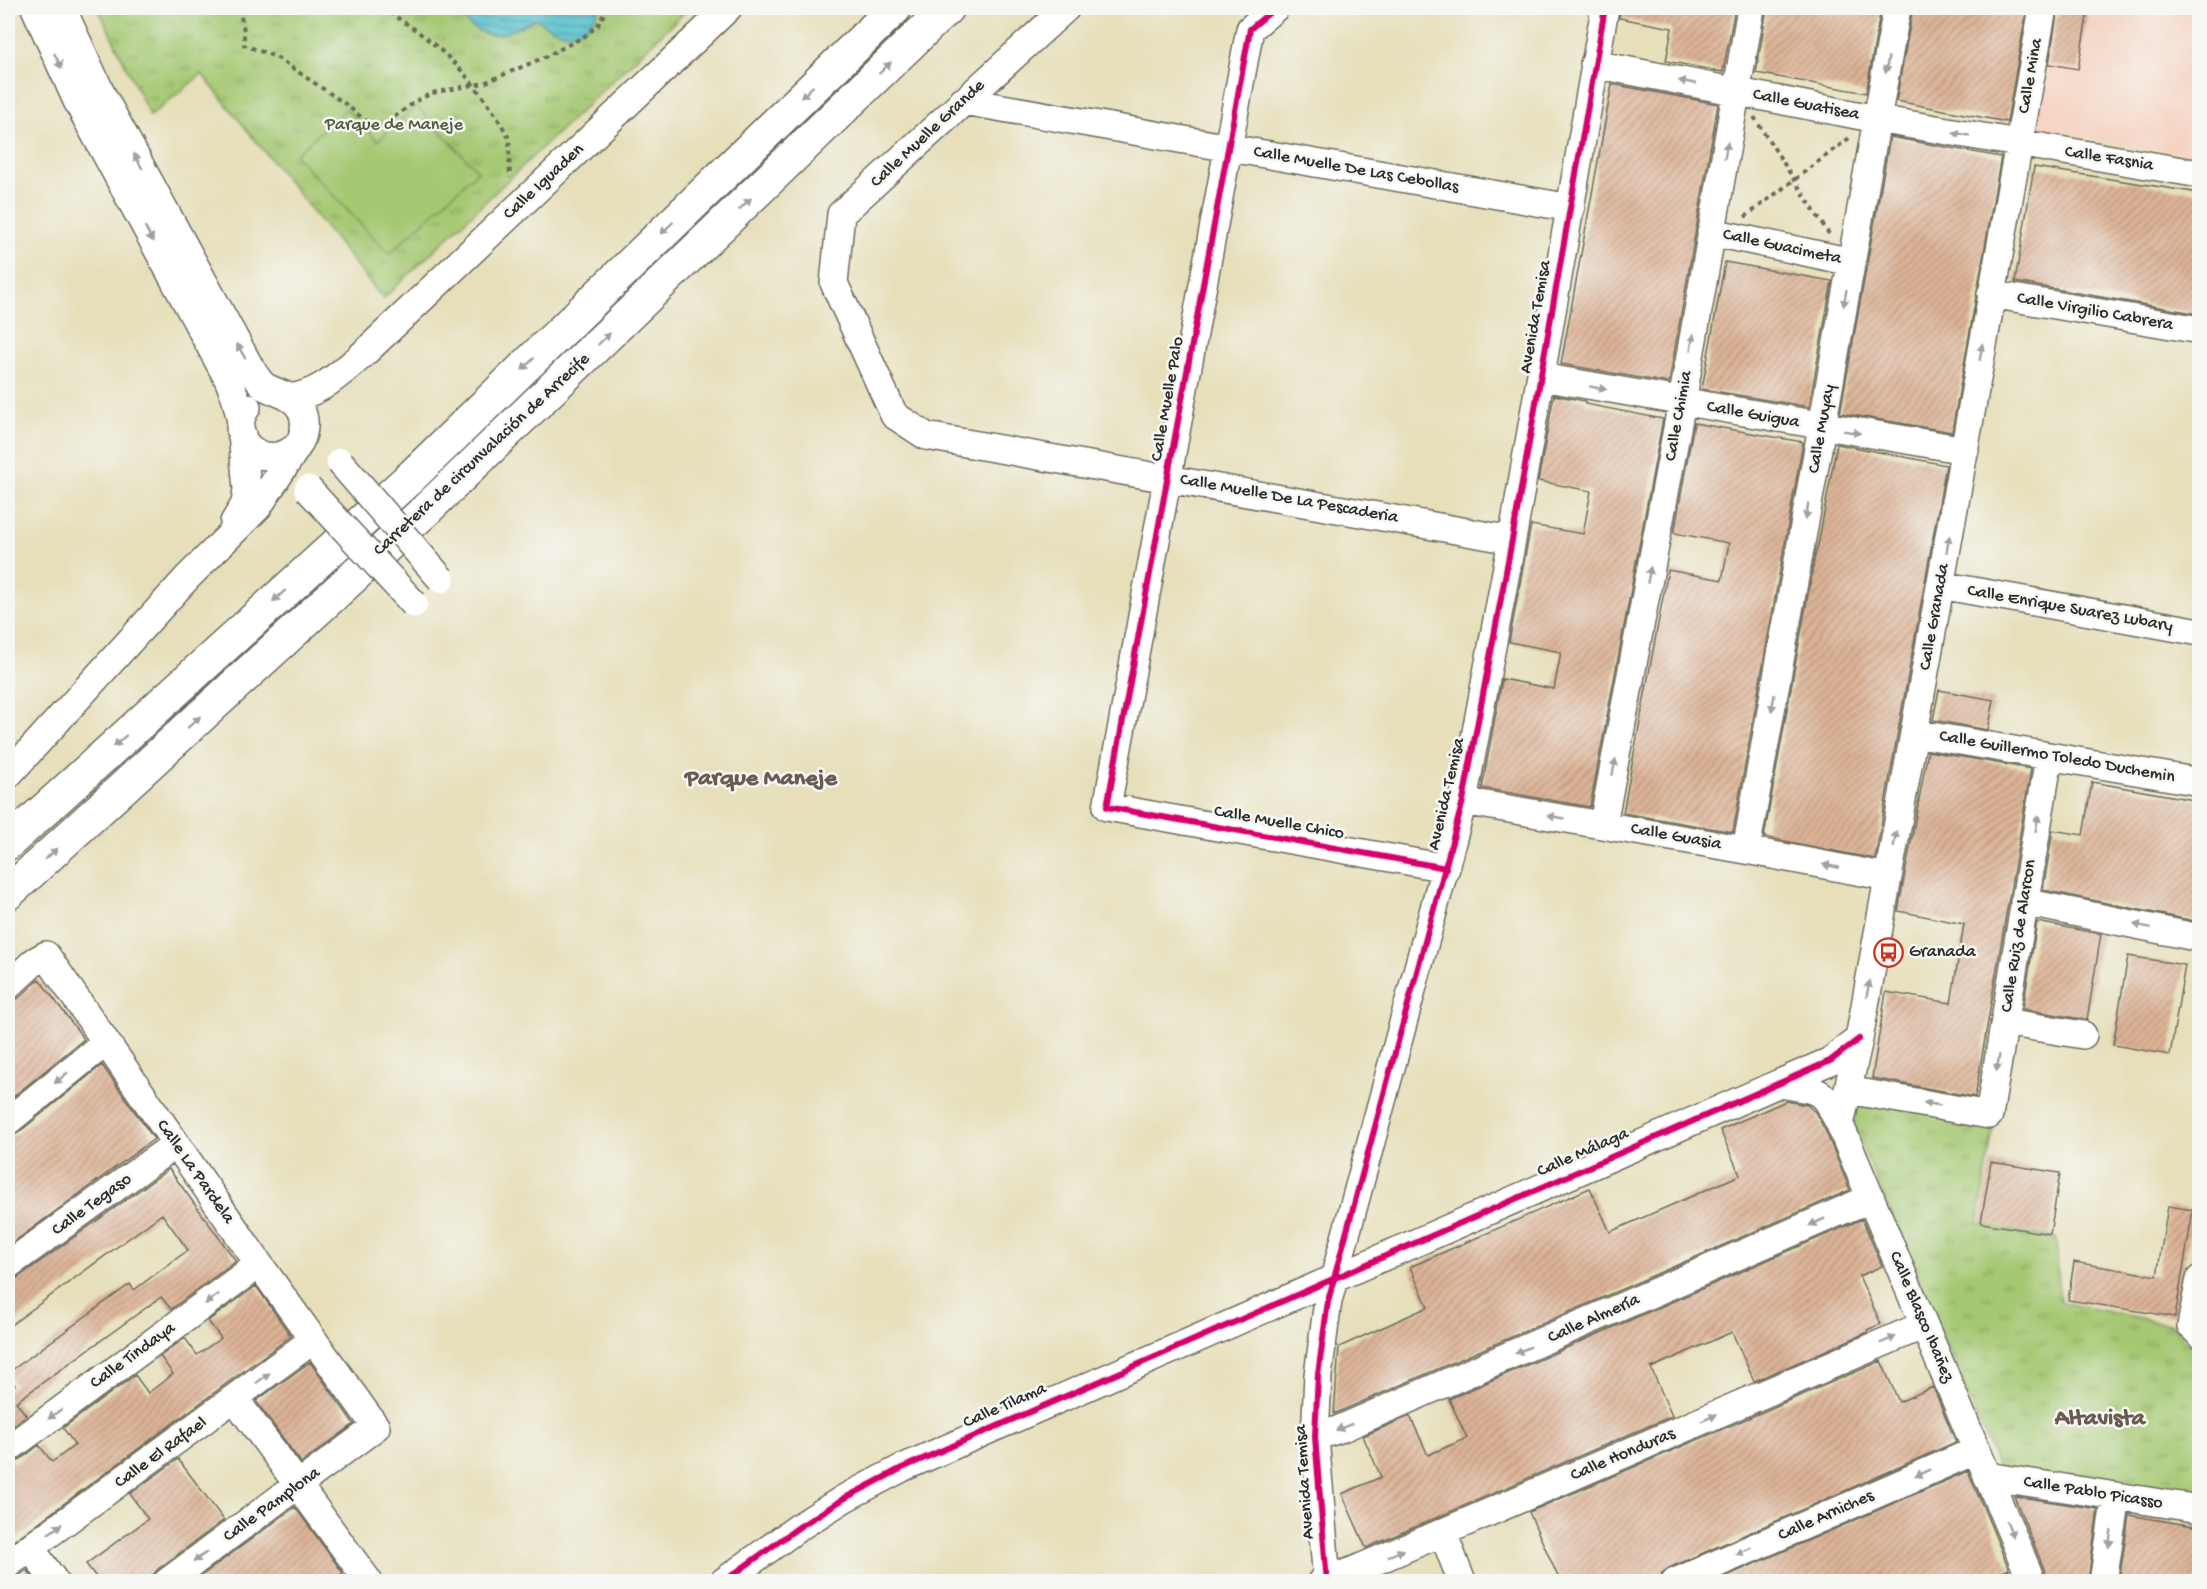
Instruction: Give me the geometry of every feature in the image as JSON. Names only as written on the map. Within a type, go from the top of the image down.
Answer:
[{"type":"highway","name":"Carretera de circunvalación de Arrecife","points":[[8,843],[413,475],[895,8]]},
{"type":"highway","name":"Carretera de circunvalación de Arrecife","points":[[8,894],[426,510],[947,8]]},
{"type":"street","points":[[8,775],[226,536],[245,504],[247,489],[241,428],[235,396],[228,379],[77,101],[35,8]]},
{"type":"street","points":[[62,8],[101,93],[250,367],[262,384],[284,396],[297,405],[303,414],[305,424],[301,440],[291,451],[282,456],[262,456],[246,444],[241,428],[244,411],[258,397],[268,394],[284,396]]},
{"type":"street","name":"Calle Iguaden","points":[[284,396],[302,396],[325,386],[359,358],[728,8]]},
{"type":"street","name":"Calle Muelle Grande","points":[[834,283],[841,214],[1066,8]]},
{"type":"street","name":"Calle Muelle Palo","points":[[1107,807],[1250,29],[1275,8]]},
{"type":"street","name":"Avenida Temisa","points":[[1322,1581],[1298,1446],[1298,1415],[1325,1283],[1446,868],[1463,801],[1512,540],[1605,8]]},
{"type":"street","name":"Calle Chimia","points":[[1603,825],[1682,402],[1751,8]]},
{"type":"street","name":"Calle Muyay","points":[[1746,849],[1823,427],[1844,260],[1869,124],[1897,8]]},
{"type":"street","name":"Calle Mina","points":[[2019,144],[2043,8]]},
{"type":"street","name":"Calle Guatisea","points":[[1594,64],[1736,91],[1869,124],[2019,144]]},
{"type":"street","name":"Calle Muelle De Las Cebollas","points":[[963,101],[1571,208]]},
{"type":"street","name":"Calle Fasnia","points":[[2019,144],[2199,174]]},
{"type":"street","name":"Calle Granada","points":[[1840,1125],[1859,1039],[1965,450],[1990,294],[2019,144]]},
{"type":"street","name":"Calle Guacimeta","points":[[1711,232],[1844,260]]},
{"type":"street","name":"Calle Muelle De La Pescaderia","points":[[834,283],[894,415],[926,436],[1169,477],[1512,540]]},
{"type":"street","name":"Calle Virgilio Cabrera","points":[[1990,294],[2199,330]]},
{"type":"street","name":"Calle Iguaden","points":[[226,536],[258,507],[301,440],[359,358]]},
{"type":"street","name":"Calle Guigua","points":[[1541,377],[1965,450]]},
{"type":"street","points":[[340,462],[441,579]]},
{"type":"street","points":[[308,489],[414,604]]},
{"type":"street","name":"Calle Enrique Suarez Lubary","points":[[1940,585],[2199,632]]},
{"type":"street","name":"Calle Guillermo Toledo Duchemin","points":[[1914,733],[2199,782]]},
{"type":"street","name":"Calle Ruiz de Alarcon","points":[[1848,1090],[1989,1114],[2049,757]]},
{"type":"street","name":"Calle Guasia","points":[[1463,801],[1746,849],[1888,877]]},
{"type":"street","name":"Calle Muelle Chico","points":[[1107,807],[1446,868]]},
{"type":"street","points":[[2024,902],[2199,938]]},
{"type":"street","name":"Calle La Pardela","points":[[8,987],[35,961],[46,956],[259,1264],[376,1427]]},
{"type":"street","points":[[2005,1022],[2083,1035]]},
{"type":"street","name":"Calle Málaga","points":[[1325,1283],[1780,1084],[1830,1061],[1859,1039]]},
{"type":"street","points":[[8,1121],[106,1042]]},
{"type":"street","name":"Calle Blasco Ibañez","points":[[1780,1084],[1817,1090],[1828,1101],[1840,1125],[1977,1450],[2027,1580]]},
{"type":"street","name":"Calle Tegaso","points":[[8,1265],[176,1144]]},
{"type":"street","name":"Calle Almería","points":[[1315,1437],[1340,1429],[1871,1198]]},
{"type":"street","name":"Calle Tindaya","points":[[8,1449],[259,1264]]},
{"type":"street","points":[[2195,1330],[2199,1279]]},
{"type":"street","name":"Avenida Temisa","points":[[1322,1581],[1315,1437],[1318,1374],[1328,1301],[1325,1283]]},
{"type":"street","name":"Calle Tilama","points":[[723,1581],[799,1527],[845,1498],[902,1468],[1325,1283]]},
{"type":"street","name":"Calle Honduras","points":[[1322,1581],[1355,1570],[1443,1533],[1924,1324]]},
{"type":"street","name":"Calle El Rafael","points":[[8,1564],[313,1340]]},
{"type":"street","points":[[235,1399],[298,1485],[361,1579]]},
{"type":"street","name":"Calle Pamplona","points":[[167,1581],[376,1427]]},
{"type":"street","name":"Calle Arniches","points":[[1675,1581],[1977,1450]]},
{"type":"street","name":"Calle Pablo Picasso","points":[[1987,1476],[2199,1509]]},
{"type":"street","points":[[2103,1581],[2116,1496]]},
{"type":"street","points":[[1443,1533],[1462,1581]]},
{"type":"street","points":[[30,1547],[55,1581]]},
{"type":"path","points":[[239,8],[244,30],[244,45],[276,57],[344,103],[372,126],[381,127],[416,101],[432,93],[484,83],[545,57],[585,36],[598,25],[608,8]]},
{"type":"path","points":[[381,8],[406,22],[435,44],[474,85],[500,120],[510,140],[508,148],[510,178]]},
{"type":"path","points":[[1753,116],[1838,247],[1844,260]]},
{"type":"path","points":[[1743,219],[1869,124]]},
{"type":"shaded area","points":[[2054,8],[2199,8],[2199,157],[2032,130]]},
{"type":"green space","name":"Parque de Maneje","points":[[98,8],[689,8],[383,299],[202,74],[150,116]]},
{"type":"green space","points":[[416,106],[478,171],[389,254],[295,155],[346,109],[378,141]]},
{"type":"green space","points":[[1854,1097],[1994,1122],[1978,1224],[2056,1238],[2060,1302],[2174,1325],[2180,1335],[2199,1351],[2199,1503],[1999,1469],[1850,1118]]},
{"type":"water","points":[[461,8],[599,8],[590,24],[575,32],[552,29],[535,19],[514,30],[493,35],[471,26],[464,18]]},
{"type":"building","points":[[1620,8],[1735,8],[1723,72],[1666,61],[1672,28],[1619,18]]},
{"type":"building","points":[[1767,8],[1881,8],[1866,93],[1756,73]]},
{"type":"building","points":[[1913,8],[2027,8],[2007,122],[1896,101]]},
{"type":"building","points":[[2058,8],[2088,11],[2078,69],[2049,64]]},
{"type":"building","points":[[1612,84],[1718,104],[1669,383],[1561,364]]},
{"type":"building","points":[[1890,137],[2001,157],[1952,432],[1840,413]]},
{"type":"building","points":[[2034,167],[2199,193],[2199,314],[2015,282]]},
{"type":"building","points":[[1725,262],[1832,281],[1809,407],[1702,389]]},
{"type":"building","points":[[1554,395],[1585,401],[1585,404],[1663,419],[1590,807],[1482,788],[1502,679],[1554,689],[1561,652],[1509,642],[1531,525],[1583,534],[1591,491],[1538,481]]},
{"type":"building","points":[[1694,423],[1803,442],[1733,832],[1623,813],[1668,570],[1722,580],[1729,543],[1674,533]]},
{"type":"building","points":[[1837,444],[1946,465],[1875,859],[1764,837]]},
{"type":"building","points":[[1939,690],[1994,700],[1988,730],[1933,720]]},
{"type":"building","points":[[1928,751],[2031,769],[1975,1097],[1872,1078],[1886,992],[1951,1003],[1964,924],[1898,911]]},
{"type":"building","points":[[2092,782],[2199,801],[2199,922],[2043,890],[2053,830],[2083,835]]},
{"type":"building","points":[[2037,922],[2101,934],[2087,1020],[2023,1009]]},
{"type":"building","points":[[2128,956],[2185,965],[2170,1055],[2113,1045]]},
{"type":"building","points":[[39,979],[84,1039],[8,1101],[8,1004],[19,998]]},
{"type":"building","points":[[102,1065],[154,1139],[8,1246],[8,1139]]},
{"type":"building","points":[[1786,1101],[1807,1105],[1815,1112],[1826,1132],[1850,1190],[1334,1414],[1339,1347],[1428,1307],[1410,1267],[1590,1188],[1610,1232],[1740,1175],[1720,1130]]},
{"type":"building","points":[[1991,1162],[2060,1173],[2050,1234],[1981,1223]]},
{"type":"building","points":[[169,1169],[236,1261],[171,1309],[161,1297],[16,1402],[26,1415],[8,1430],[8,1390],[15,1385],[8,1373],[130,1284],[134,1290],[188,1250],[162,1214],[8,1327],[8,1280],[17,1278]]},
{"type":"building","points":[[2168,1206],[2193,1210],[2175,1317],[2068,1300],[2074,1262],[2157,1276]]},
{"type":"building","points":[[1862,1219],[1882,1266],[1859,1276],[1881,1324],[1867,1330],[1868,1332],[1754,1381],[1732,1332],[1651,1368],[1672,1416],[1366,1548],[1342,1494],[1381,1477],[1363,1436],[1410,1416],[1428,1455],[1467,1438],[1449,1399]]},
{"type":"building","points":[[256,1286],[291,1336],[8,1545],[8,1464],[17,1462],[39,1445],[52,1462],[75,1445],[63,1428],[135,1375],[148,1393],[173,1374],[160,1356],[185,1338],[197,1355],[221,1338],[208,1321]]},
{"type":"building","points":[[1881,1361],[1899,1402],[1933,1387],[1956,1442],[1669,1568],[1662,1573],[1659,1581],[1560,1581],[1529,1512]]},
{"type":"building","points":[[310,1362],[354,1424],[301,1463],[256,1401]]},
{"type":"building","points":[[178,1459],[224,1520],[158,1569],[152,1581],[99,1581],[86,1564],[148,1519],[130,1494]]},
{"type":"building","points":[[1968,1471],[2009,1569],[1979,1581],[1715,1581]]},
{"type":"building","points":[[2014,1496],[2098,1509],[2088,1581],[2049,1581]]},
{"type":"building","points":[[295,1507],[343,1573],[331,1581],[194,1581]]},
{"type":"building","points":[[2129,1515],[2199,1527],[2199,1581],[2119,1581]]},
{"type":"building","points":[[27,1570],[35,1581],[8,1581],[8,1579],[17,1577]]},
{"type":"cycle path","points":[[1275,8],[1250,29],[1107,807],[1446,868]]},
{"type":"cycle path","points":[[1327,1582],[1315,1437],[1318,1375],[1328,1301],[1463,801],[1512,540],[1605,8]]},
{"type":"cycle path","points":[[723,1582],[799,1527],[845,1498],[902,1468],[1830,1061],[1859,1039]]},
{"type":"place","name":"Granada","points":[[1888,952]]},
{"type":"district","name":"Parque Maneje","points":[[761,779]]},
{"type":"district","name":"Altavista","points":[[2100,1419]]}]
